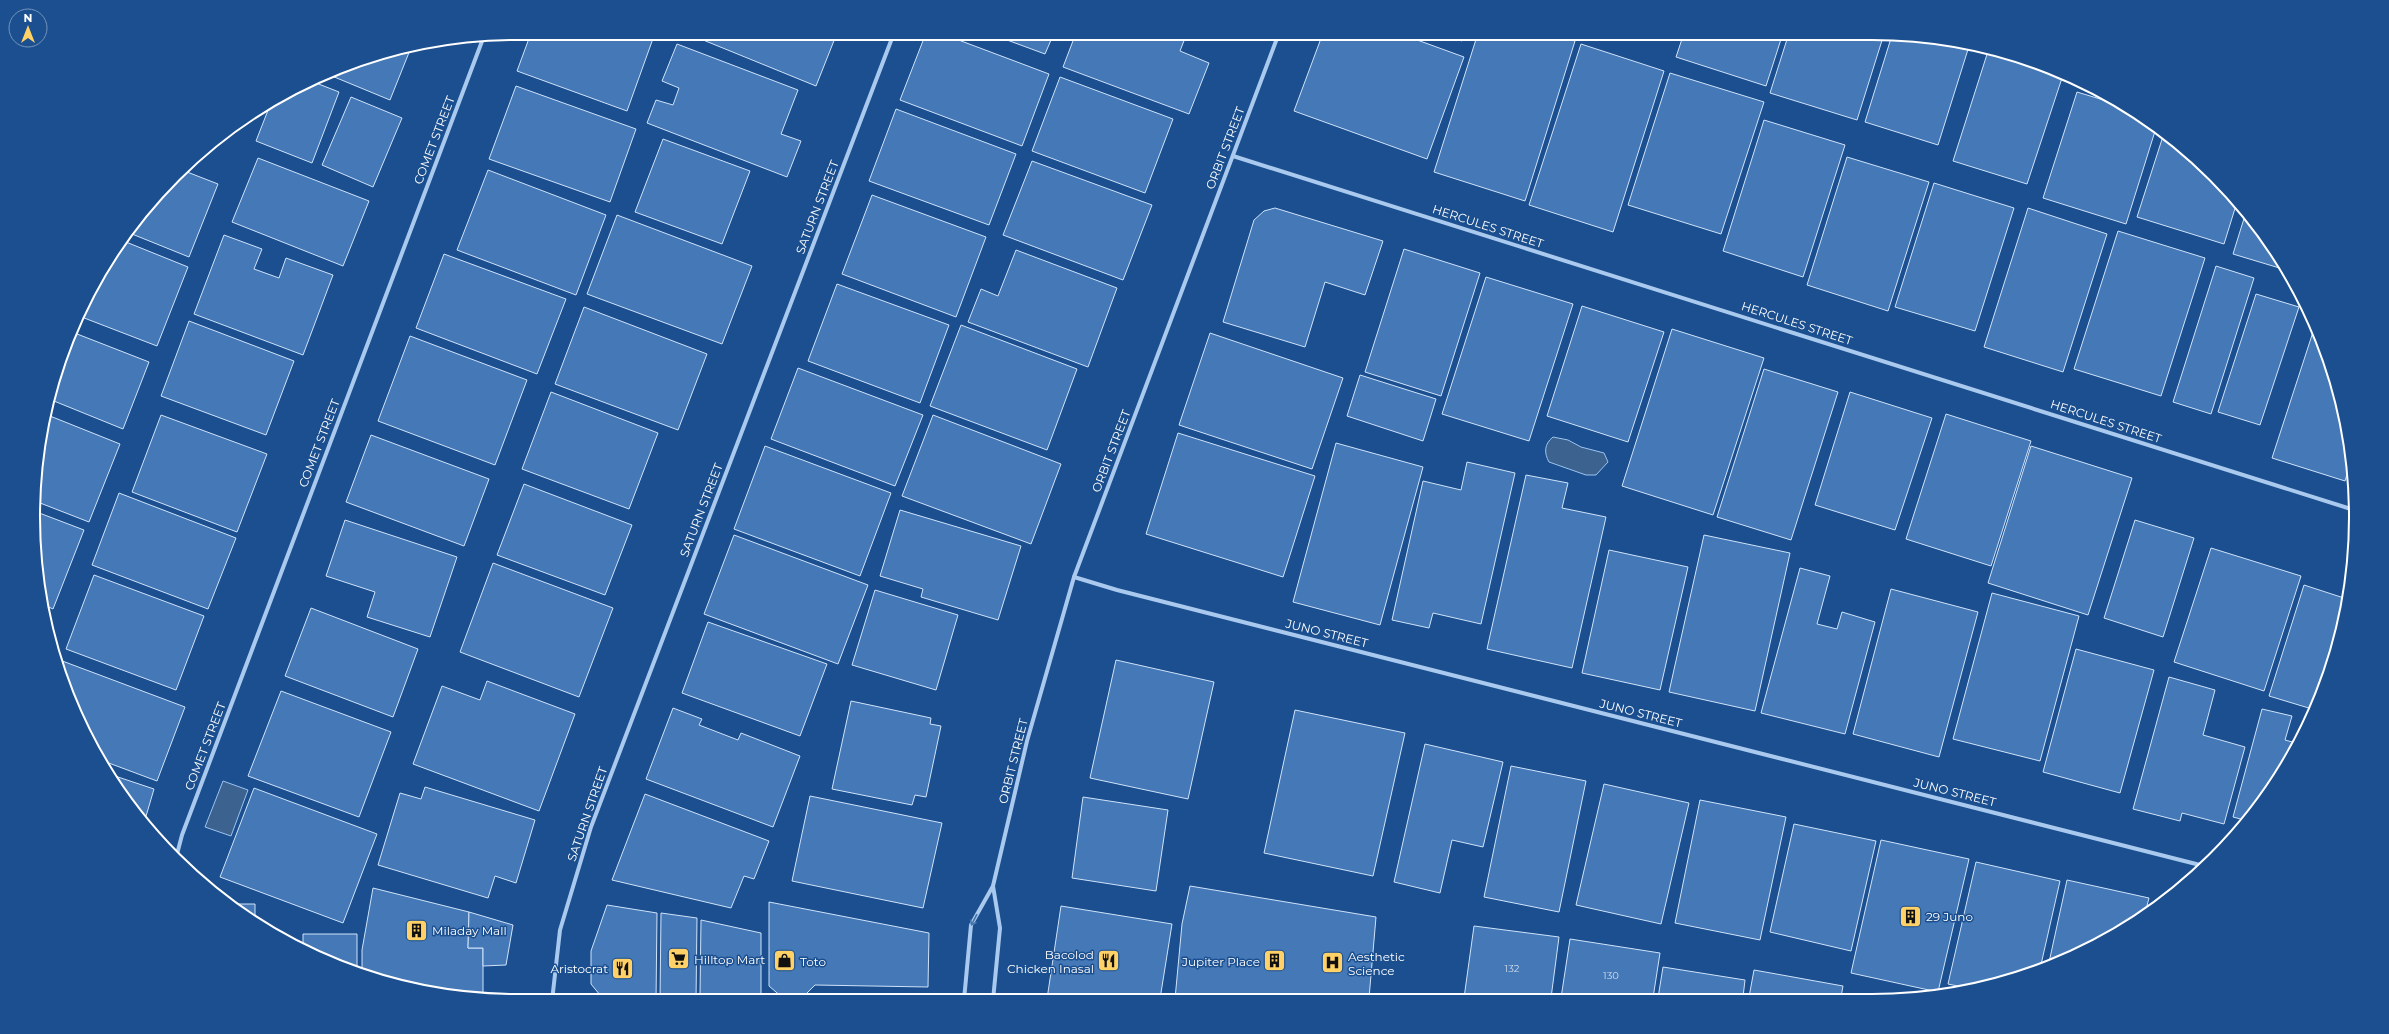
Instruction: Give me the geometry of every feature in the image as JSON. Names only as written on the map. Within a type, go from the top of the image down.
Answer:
[{"type":"street","name":"SATURN STREET","points":[[553,994],[560,930],[591,827],[891,40]]},
{"type":"street","name":"ORBIT STREET","points":[[965,994],[972,925],[993,886],[1027,742],[1074,577],[1276,40]]},
{"type":"street","name":"COMET STREET","points":[[178,852],[188,820],[482,41]]},
{"type":"street","name":"HERCULES STREET","points":[[1233,156],[2349,508]]},
{"type":"street","name":"JUNO STREET","points":[[1074,577],[1130,593],[2198,865]]},
{"type":"street","name":"ORBIT STREET","points":[[993,886],[1000,928],[994,994]]},
{"type":"water","points":[[1553,437],[1568,440],[1581,447],[1604,453],[1608,462],[1596,475],[1586,475],[1549,462],[1546,455],[1546,446]]},
{"type":"water","points":[[223,781],[248,790],[231,836],[205,827]]},
{"type":"building","points":[[528,40],[652,40],[627,111],[517,71]]},
{"type":"building","points":[[703,40],[834,40],[816,86]]},
{"type":"building","points":[[923,40],[959,40],[1049,74],[1022,146],[900,100]]},
{"type":"building","points":[[1007,40],[1051,40],[1045,54]]},
{"type":"building","points":[[1073,40],[1184,40],[1180,51],[1209,63],[1189,114],[1063,67]]},
{"type":"building","points":[[1320,40],[1417,40],[1464,57],[1427,159],[1294,111]]},
{"type":"building","points":[[1476,40],[1575,41],[1525,201],[1434,172]]},
{"type":"building","points":[[1682,40],[1781,40],[1766,86],[1676,57]]},
{"type":"building","points":[[1787,40],[1882,40],[1857,120],[1770,93]]},
{"type":"building","points":[[1890,41],[1934,44],[1968,50],[1938,145],[1865,122]]},
{"type":"building","points":[[677,44],[798,90],[781,134],[801,141],[787,177],[647,123],[656,100],[673,105],[679,88],[662,81]]},
{"type":"building","points":[[1581,44],[1664,71],[1613,232],[1529,205]]},
{"type":"building","points":[[409,52],[390,100],[333,76],[364,65]]},
{"type":"building","points":[[1987,54],[2025,65],[2062,79],[2027,184],[1953,161]]},
{"type":"building","points":[[1670,73],[1764,102],[1721,234],[1628,205]]},
{"type":"building","points":[[1060,77],[1173,119],[1145,193],[1032,151]]},
{"type":"building","points":[[318,84],[339,92],[312,163],[256,141],[268,110],[278,104]]},
{"type":"building","points":[[516,86],[636,129],[610,202],[489,159]]},
{"type":"building","points":[[2077,92],[2102,100],[2137,120],[2154,133],[2126,224],[2043,198]]},
{"type":"building","points":[[351,97],[402,118],[373,187],[322,165]]},
{"type":"building","points":[[896,109],[1016,154],[989,225],[869,181]]},
{"type":"building","points":[[1764,120],[1845,145],[1803,277],[1723,251]]},
{"type":"building","points":[[663,139],[750,171],[722,244],[635,212]]},
{"type":"building","points":[[2162,139],[2187,158],[2235,208],[2224,244],[2137,217]]},
{"type":"building","points":[[1847,157],[1929,182],[1888,311],[1807,285]]},
{"type":"building","points":[[258,158],[369,201],[343,266],[232,222]]},
{"type":"building","points":[[1032,161],[1152,205],[1123,280],[1003,235]]},
{"type":"building","points":[[488,170],[606,215],[576,295],[457,250]]},
{"type":"building","points":[[188,172],[218,184],[189,257],[133,235],[158,202]]},
{"type":"building","points":[[1934,183],[2014,208],[1975,331],[1895,307]]},
{"type":"building","points":[[872,195],[986,237],[956,317],[842,274]]},
{"type":"building","points":[[1275,208],[1383,241],[1365,295],[1325,282],[1305,347],[1223,322],[1254,220],[1264,211]]},
{"type":"building","points":[[2028,208],[2107,234],[2063,372],[1984,347]]},
{"type":"building","points":[[617,215],[752,266],[722,344],[587,294]]},
{"type":"building","points":[[2244,219],[2269,252],[2278,268],[2233,254]]},
{"type":"building","points":[[2118,231],[2205,258],[2161,396],[2074,369]]},
{"type":"building","points":[[224,235],[262,249],[254,269],[279,278],[286,258],[333,275],[303,355],[194,314]]},
{"type":"building","points":[[127,243],[188,267],[157,346],[84,318],[104,278]]},
{"type":"building","points":[[1404,249],[1480,273],[1441,396],[1365,372]]},
{"type":"building","points":[[1016,250],[1117,288],[1088,367],[968,322],[981,289],[998,296]]},
{"type":"building","points":[[444,254],[566,299],[537,374],[416,328]]},
{"type":"building","points":[[2216,266],[2254,278],[2211,414],[2173,402]]},
{"type":"building","points":[[1486,277],[1573,304],[1529,441],[1442,414]]},
{"type":"building","points":[[837,284],[949,325],[920,403],[808,361]]},
{"type":"building","points":[[2256,294],[2299,307],[2260,425],[2218,412]]},
{"type":"building","points":[[1582,306],[1664,332],[1628,442],[1547,416]]},
{"type":"building","points":[[584,307],[707,354],[678,430],[555,384]]},
{"type":"building","points":[[189,321],[294,361],[266,435],[161,396]]},
{"type":"building","points":[[961,325],[1077,369],[1047,450],[930,406]]},
{"type":"building","points":[[1672,329],[1764,358],[1713,515],[1622,486]]},
{"type":"building","points":[[1210,333],[1343,378],[1312,469],[1179,425]]},
{"type":"building","points":[[2313,333],[2324,364],[2340,424],[2347,475],[2345,481],[2272,458]]},
{"type":"building","points":[[76,334],[149,362],[123,429],[54,401],[65,364]]},
{"type":"building","points":[[410,336],[527,380],[495,465],[378,421]]},
{"type":"building","points":[[798,368],[923,415],[895,486],[771,439]]},
{"type":"building","points":[[1764,369],[1838,392],[1791,540],[1717,517]]},
{"type":"building","points":[[1360,375],[1436,399],[1423,441],[1347,416]]},
{"type":"building","points":[[551,392],[658,433],[629,509],[522,469]]},
{"type":"building","points":[[1850,392],[1932,418],[1895,530],[1815,505]]},
{"type":"building","points":[[1946,414],[2031,441],[1991,566],[1906,539]]},
{"type":"building","points":[[161,415],[267,454],[237,532],[132,492]]},
{"type":"building","points":[[933,415],[1061,464],[1031,544],[902,496]]},
{"type":"building","points":[[51,416],[120,444],[89,522],[40,503],[44,455]]},
{"type":"building","points":[[1178,433],[1315,476],[1283,577],[1146,534]]},
{"type":"building","points":[[371,435],[489,479],[464,546],[346,502]]},
{"type":"building","points":[[1336,443],[1423,467],[1380,625],[1293,602]]},
{"type":"building","points":[[765,446],[891,493],[860,576],[734,529]]},
{"type":"building","points":[[2031,446],[2132,478],[2088,615],[1988,583]]},
{"type":"building","points":[[1467,462],[1515,473],[1481,624],[1433,613],[1429,628],[1392,620],[1423,481],[1461,490]]},
{"type":"building","points":[[1526,475],[1568,483],[1562,508],[1606,517],[1572,668],[1487,649]]},
{"type":"building","points":[[524,484],[632,525],[605,595],[497,555]]},
{"type":"building","points":[[119,493],[236,538],[208,609],[92,565]]},
{"type":"building","points":[[900,510],[1021,546],[998,620],[921,597],[923,589],[880,576]]},
{"type":"building","points":[[40,513],[84,530],[53,609],[49,607],[44,579]]},
{"type":"building","points":[[345,520],[457,557],[430,637],[367,617],[375,592],[326,576]]},
{"type":"building","points":[[2135,520],[2194,538],[2163,637],[2104,618]]},
{"type":"building","points":[[734,535],[868,585],[838,664],[704,614]]},
{"type":"building","points":[[1704,535],[1790,553],[1755,711],[1669,692]]},
{"type":"building","points":[[2211,548],[2301,576],[2264,691],[2174,662]]},
{"type":"building","points":[[1609,550],[1688,567],[1660,690],[1582,673]]},
{"type":"building","points":[[493,563],[613,608],[579,697],[460,652]]},
{"type":"building","points":[[1800,568],[1830,576],[1817,624],[1837,629],[1842,612],[1875,622],[1845,734],[1761,713]]},
{"type":"building","points":[[94,575],[204,616],[176,690],[66,649]]},
{"type":"building","points":[[2304,585],[2342,597],[2333,640],[2324,670],[2309,708],[2269,696]]},
{"type":"building","points":[[1891,589],[1978,612],[1939,757],[1853,734]]},
{"type":"building","points":[[875,590],[958,615],[936,690],[852,665]]},
{"type":"building","points":[[1992,593],[2079,616],[2040,761],[1953,739]]},
{"type":"building","points":[[311,608],[418,649],[393,717],[285,676]]},
{"type":"building","points":[[708,622],[827,664],[800,736],[682,693]]},
{"type":"building","points":[[2076,649],[2154,670],[2120,793],[2043,772]]},
{"type":"building","points":[[1116,660],[1214,682],[1188,799],[1090,778]]},
{"type":"building","points":[[62,661],[185,707],[157,781],[108,763],[89,728],[76,700]]},
{"type":"building","points":[[2169,677],[2215,690],[2203,735],[2245,747],[2224,824],[2182,813],[2180,821],[2133,809]]},
{"type":"building","points":[[487,681],[575,714],[539,811],[413,764],[442,686],[480,700]]},
{"type":"building","points":[[281,691],[391,732],[359,817],[248,776]]},
{"type":"building","points":[[851,701],[931,718],[930,724],[941,726],[926,797],[915,795],[912,805],[832,789]]},
{"type":"building","points":[[673,708],[702,719],[699,725],[738,740],[741,733],[800,756],[773,827],[646,779]]},
{"type":"building","points":[[2262,709],[2292,716],[2285,740],[2292,742],[2285,756],[2269,782],[2241,819],[2233,817]]},
{"type":"building","points":[[1295,710],[1405,733],[1373,876],[1264,853]]},
{"type":"building","points":[[1425,744],[1503,762],[1483,847],[1452,840],[1440,893],[1394,882]]},
{"type":"building","points":[[1511,766],[1586,781],[1559,912],[1484,897]]},
{"type":"building","points":[[117,777],[154,789],[146,816]]},
{"type":"building","points":[[1604,784],[1689,803],[1661,924],[1576,905]]},
{"type":"building","points":[[425,787],[535,820],[516,883],[495,876],[488,898],[378,865],[400,793],[421,799]]},
{"type":"building","points":[[254,788],[377,834],[343,923],[220,877]]},
{"type":"building","points":[[645,794],[769,841],[754,879],[744,876],[731,908],[612,880]]},
{"type":"building","points":[[810,796],[942,823],[923,908],[792,881]]},
{"type":"building","points":[[1083,797],[1168,810],[1156,891],[1072,878]]},
{"type":"building","points":[[1700,800],[1786,817],[1760,940],[1675,923]]},
{"type":"building","points":[[1794,824],[1876,841],[1851,951],[1770,932]]},
{"type":"building","name":"29 Juno","points":[[1881,840],[1969,859],[1939,989],[1930,990],[1851,973]]},
{"type":"building","points":[[1976,862],[2060,881],[2041,963],[1995,978],[1965,985],[1958,986],[1948,984]]},
{"type":"building","points":[[2067,880],[2149,898],[2147,907],[2137,914],[2083,945],[2050,960]]},
{"type":"building","name":"Jupiter Place","points":[[1190,886],[1376,917],[1369,994],[1175,994],[1182,924]]},
{"type":"building","name":"Miladay Mall","points":[[373,888],[469,912],[468,948],[483,948],[483,993],[424,985],[364,969],[362,968],[362,950]]},
{"type":"building","points":[[769,902],[929,933],[928,987],[815,985],[806,994],[778,994],[769,986]]},
{"type":"building","points":[[239,904],[255,904],[255,916]]},
{"type":"building","name":"Aristocrat","points":[[607,905],[657,913],[656,994],[599,994],[591,984],[591,951]]},
{"type":"building","name":"Bacolod Chicken Inasal","points":[[1061,906],[1172,924],[1161,994],[1048,994]]},
{"type":"building","points":[[469,912],[513,925],[506,965],[483,966],[483,948],[468,948]]},
{"type":"building","name":"Hilltop Mart","points":[[661,913],[697,918],[696,994],[660,994]]},
{"type":"building","points":[[701,920],[761,933],[761,994],[700,994]]},
{"type":"building","points":[[1474,926],[1559,937],[1552,994],[1465,994]]},
{"type":"building","points":[[303,934],[357,934],[357,966],[334,958],[303,943]]},
{"type":"building","points":[[1570,939],[1660,953],[1654,994],[1562,994]]},
{"type":"building","points":[[1663,967],[1745,980],[1743,994],[1659,994]]},
{"type":"building","points":[[1754,970],[1843,986],[1842,994],[1750,994]]},
{"type":"place","name":"29 Juno","points":[[1910,916]]},
{"type":"place","name":"Miladay Mall","points":[[417,930]]},
{"type":"place","name":"Hilltop Mart","points":[[678,959]]},
{"type":"place","name":"Toto","points":[[785,961]]},
{"type":"place","name":"Bacolod Chicken Inasal","points":[[1109,961]]},
{"type":"place","name":"Jupiter Place","points":[[1275,961]]},
{"type":"place","name":"Aesthetic Science","points":[[1333,963]]},
{"type":"place","name":"Aristocrat","points":[[623,968]]}]
